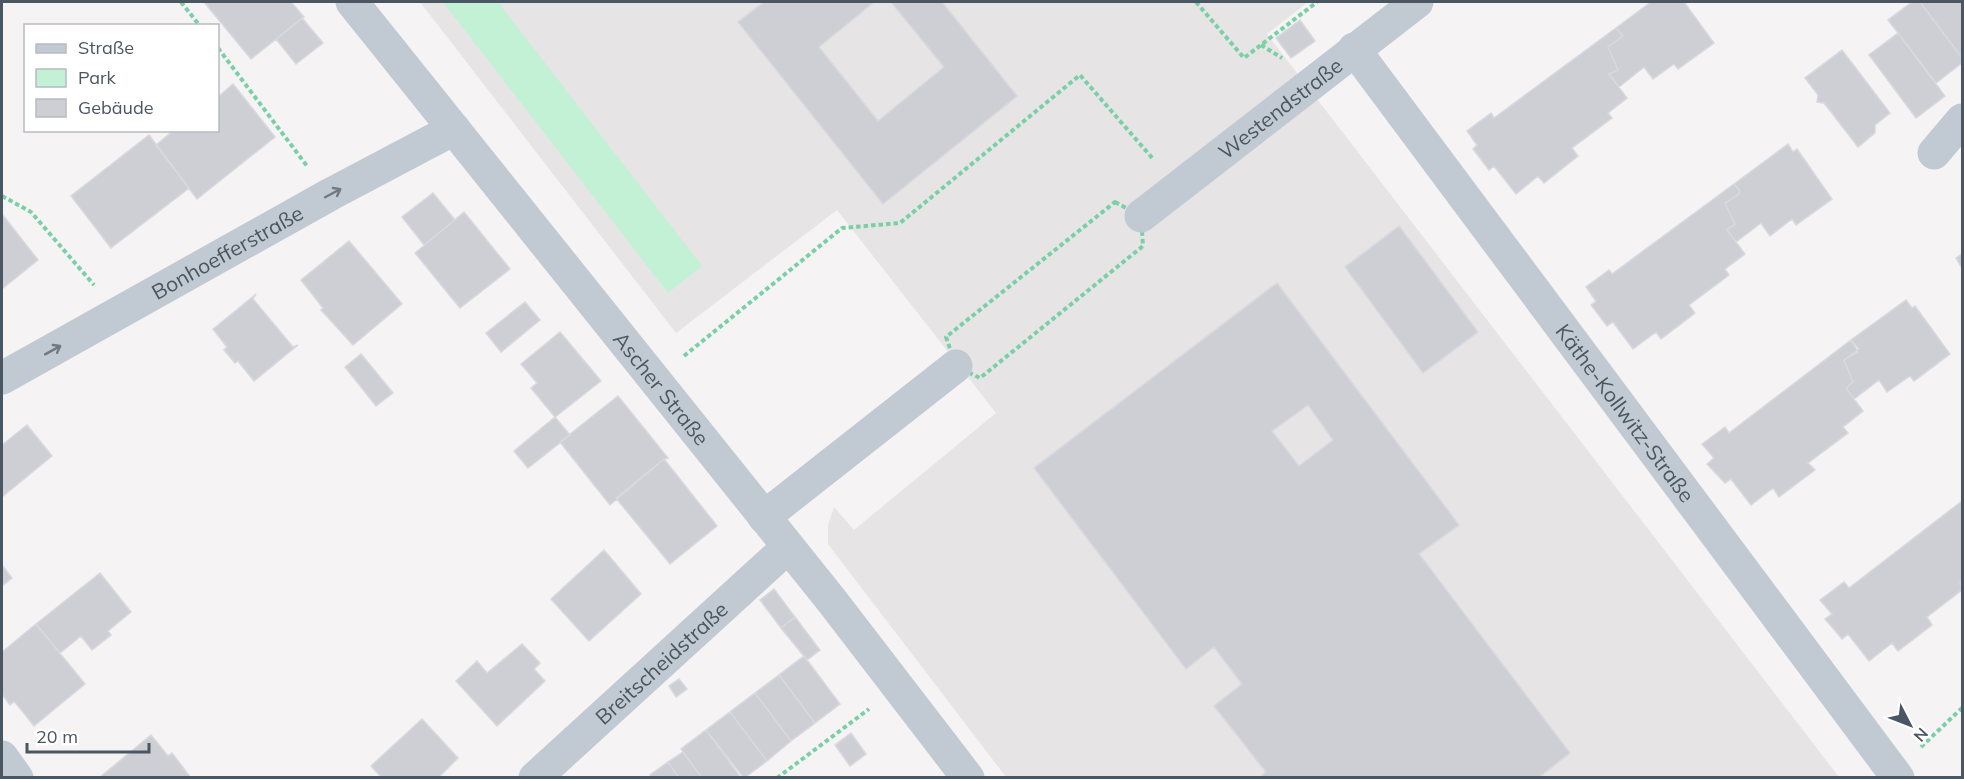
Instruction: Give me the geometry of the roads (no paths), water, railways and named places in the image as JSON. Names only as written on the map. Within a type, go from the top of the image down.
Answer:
[{"type":"street","name":"Ascher Straße","points":[[352,2],[655,379],[968,777]]},
{"type":"street","name":"Westendstraße","points":[[1141,216],[1417,2]]},
{"type":"street","name":"Käthe-Kollwitz-Straße","points":[[1354,49],[1895,775]]},
{"type":"street","points":[[1934,153],[1962,120]]},
{"type":"street","name":"Bonhoefferstraße","points":[[2,378],[331,194],[454,129]]},
{"type":"street","points":[[764,517],[956,366]]},
{"type":"street","name":"Breitscheidstraße","points":[[535,777],[788,547]]},
{"type":"street","points":[[2,757],[17,777]]}]
